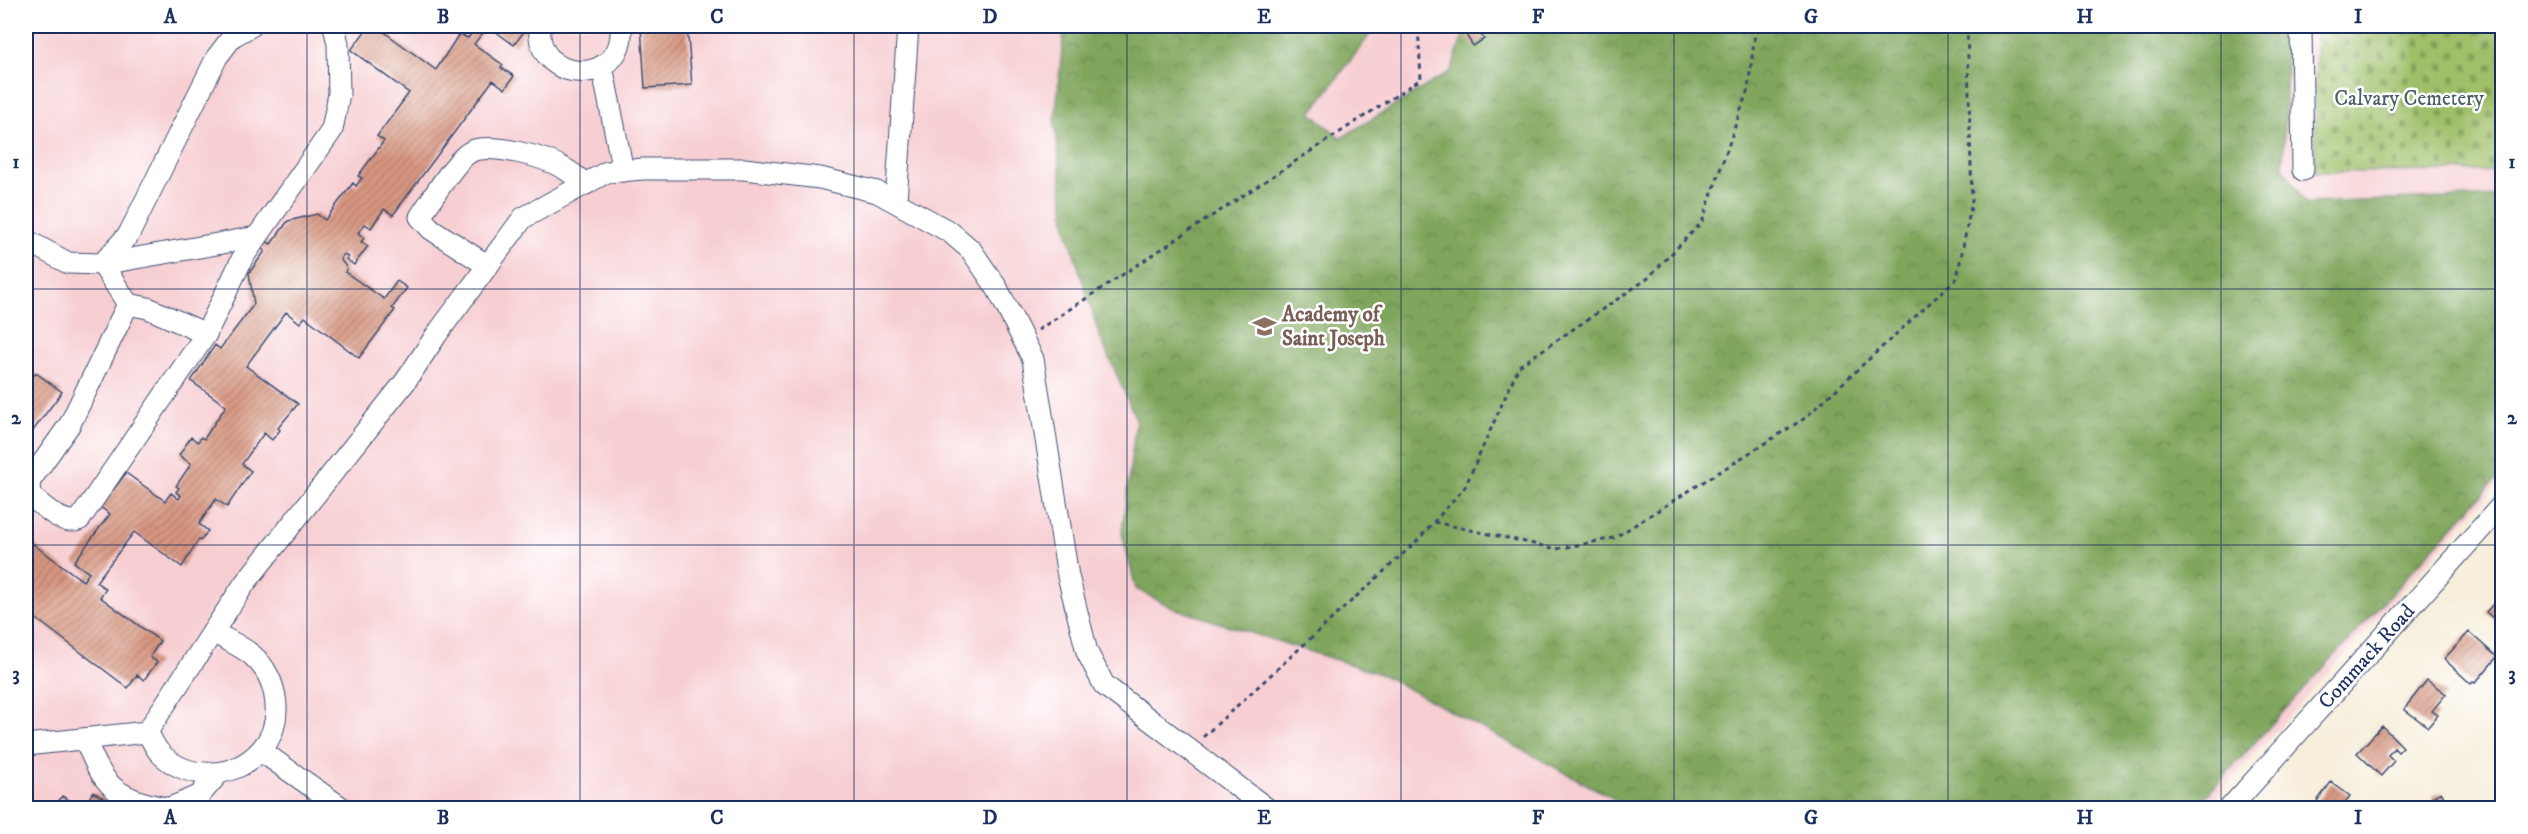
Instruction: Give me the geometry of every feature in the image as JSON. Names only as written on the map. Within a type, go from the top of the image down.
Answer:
[{"type":"street","points":[[102,264],[129,234],[217,57],[232,36],[252,26]]},
{"type":"street","points":[[128,304],[70,424],[29,482],[30,496],[64,520],[75,522],[80,519],[206,334],[243,257],[332,130],[339,94],[338,44],[334,26]]},
{"type":"street","points":[[540,26],[541,42],[547,55],[556,64],[569,71],[582,72],[602,66],[616,53],[621,41],[621,26]]},
{"type":"street","points":[[897,202],[908,26]]},
{"type":"street","points":[[2301,26],[2303,170]]},
{"type":"street","points":[[602,66],[623,171]]},
{"type":"street","points":[[488,267],[431,229],[420,217],[456,166],[471,151],[490,149],[536,156],[562,167],[586,184]]},
{"type":"street","points":[[147,732],[245,584],[405,382],[437,334],[523,218],[607,172],[643,169],[744,170],[820,178],[878,192],[951,232],[971,250],[997,288],[1033,359],[1068,576],[1087,652],[1104,686],[1266,808]]},
{"type":"street","points":[[26,240],[68,263],[102,264],[257,237]]},
{"type":"street","points":[[102,264],[128,304],[148,308],[206,334]]},
{"type":"street","name":"Commack Road","points":[[2230,808],[2502,506]]},
{"type":"street","points":[[147,732],[158,751],[176,765],[196,773],[218,774],[239,767],[261,751],[270,736],[276,715],[275,692],[267,672],[252,655],[213,632]]},
{"type":"street","points":[[26,745],[147,732]]},
{"type":"street","points":[[85,739],[96,765],[112,789],[136,802],[168,808],[199,796],[218,774]]},
{"type":"street","points":[[261,751],[342,808]]},
{"type":"path","points":[[1024,340],[1421,79],[1418,26]]},
{"type":"path","points":[[1189,750],[1417,541],[1465,487],[1519,366],[1647,279],[1702,222],[1748,89],[1756,26]]},
{"type":"path","points":[[1434,522],[1557,549],[1614,538],[1805,418],[1957,278],[1972,201],[1966,26]]},
{"type":"shaded area","name":"Academy of Saint Joseph","points":[[26,26],[2316,26],[2315,172],[2502,171],[2502,480],[2206,808],[26,808]]},
{"type":"green space","points":[[1072,26],[1359,26],[1371,33],[1311,113],[1341,138],[1451,71],[1466,26],[2285,26],[2288,37],[2283,167],[2305,203],[2502,196],[2502,473],[2195,808],[1631,808],[1383,675],[1173,608],[1136,589],[1122,533],[1136,419],[1100,337],[1066,227],[1055,122],[1063,39]]},
{"type":"green space","name":"Calvary Cemetery","points":[[2316,26],[2502,26],[2502,171],[2315,172]]},
{"type":"building","points":[[369,26],[376,26],[436,70],[459,34],[468,38],[477,26],[488,26],[474,44],[503,65],[501,68],[514,76],[505,89],[493,80],[393,215],[384,209],[371,228],[365,224],[358,233],[364,238],[361,242],[368,246],[354,265],[346,259],[348,257],[344,254],[340,259],[347,268],[345,272],[384,299],[397,281],[407,288],[392,308],[395,310],[359,358],[305,317],[300,323],[286,312],[246,366],[298,404],[278,428],[280,430],[272,440],[264,433],[242,464],[251,471],[227,507],[216,499],[199,524],[208,531],[201,540],[199,539],[182,567],[134,532],[96,582],[106,589],[100,597],[160,641],[150,657],[157,662],[144,680],[137,675],[128,688],[26,611],[26,539],[83,581],[89,573],[74,562],[110,514],[100,507],[126,473],[165,501],[171,493],[179,499],[181,496],[176,492],[179,488],[176,486],[191,464],[179,455],[191,437],[198,442],[201,437],[204,439],[226,406],[191,381],[215,345],[220,349],[254,304],[249,273],[265,251],[259,247],[264,240],[271,244],[288,221],[317,214],[325,220],[353,183],[356,186],[362,178],[358,176],[384,141],[377,136],[409,93],[351,50]]},
{"type":"building","points":[[488,26],[528,26],[514,45]]},
{"type":"building","points":[[641,26],[687,26],[692,85],[645,88]]},
{"type":"building","points":[[1477,28],[1484,39],[1473,46],[1466,35]]},
{"type":"building","points":[[26,369],[35,375],[36,373],[62,392],[26,440]]},
{"type":"building","points":[[26,442],[32,447],[26,455]]},
{"type":"building","points":[[2502,594],[2502,626],[2486,612]]},
{"type":"building","points":[[2469,632],[2497,657],[2475,683],[2471,684],[2444,659]]},
{"type":"building","points":[[2427,680],[2446,694],[2432,711],[2438,715],[2428,727],[2404,709]]},
{"type":"building","points":[[2382,726],[2403,747],[2398,752],[2394,748],[2388,755],[2394,761],[2381,776],[2357,753]]},
{"type":"building","points":[[2331,782],[2350,796],[2341,808],[2312,808]]},
{"type":"building","points":[[93,792],[110,802],[106,808],[83,808]]},
{"type":"building","points":[[2441,792],[2448,804],[2439,808],[2432,797]]},
{"type":"building","points":[[62,796],[83,808],[54,808]]},
{"type":"place","name":"Academy of Saint Joseph","points":[[1264,326]]}]
